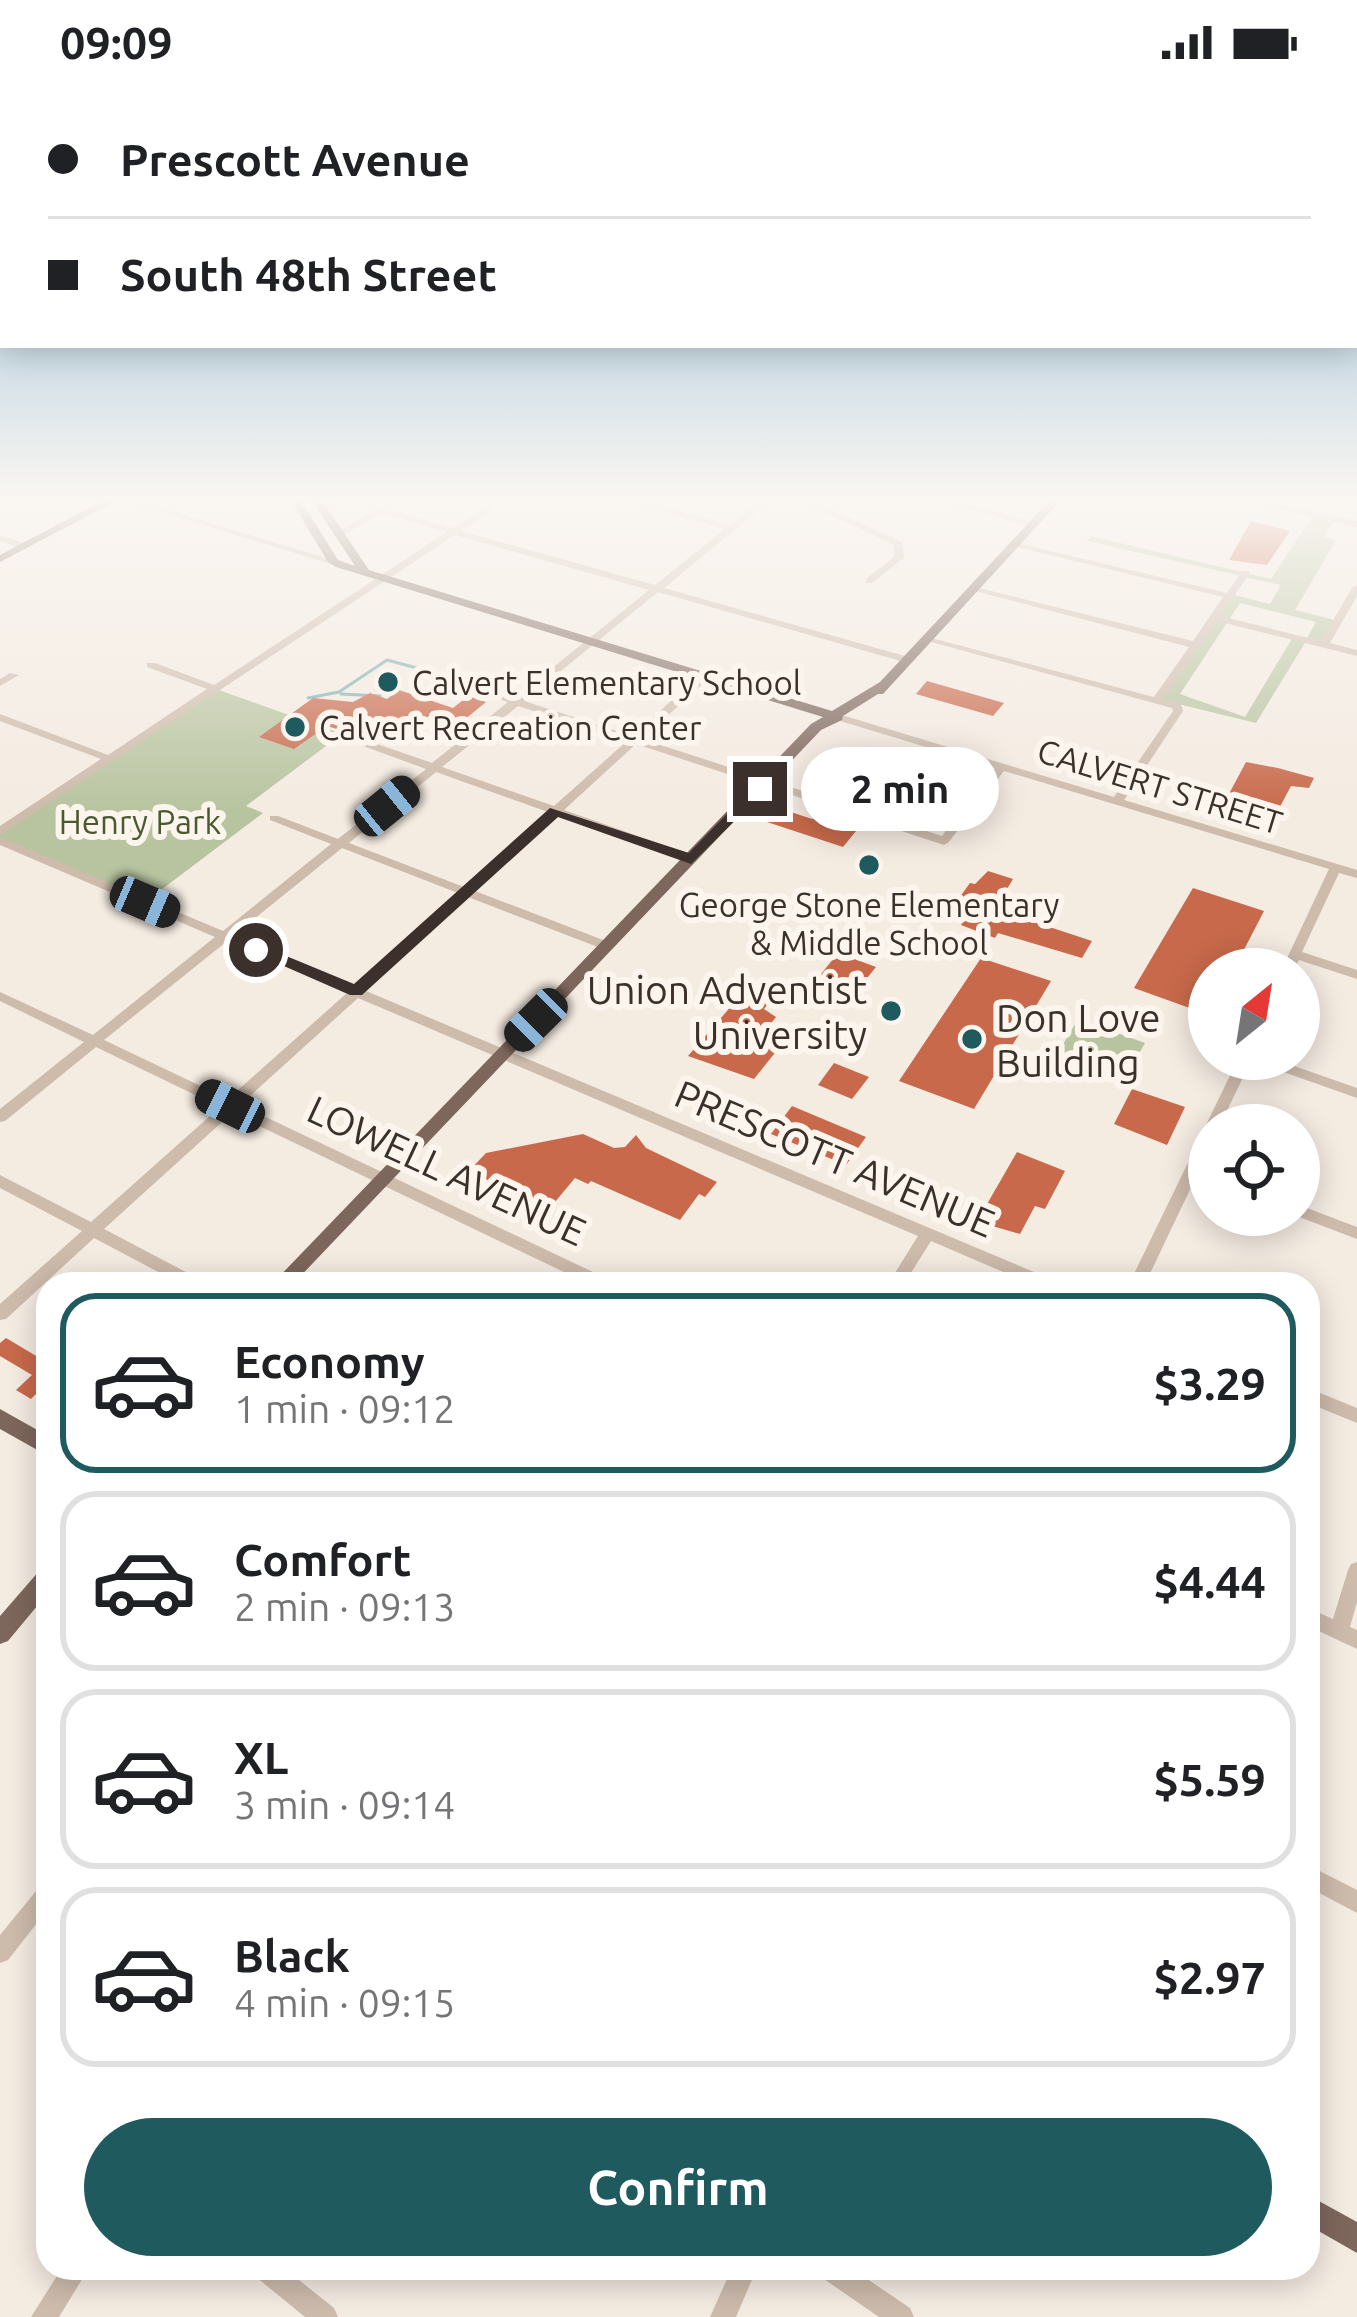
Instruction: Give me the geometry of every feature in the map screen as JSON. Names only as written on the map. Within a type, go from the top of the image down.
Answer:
[{"type":"main road","name":"CALVERT STREET","points":[[461,603],[836,716]]},
{"type":"main road","points":[[293,1272],[806,740],[884,686],[961,603]]},
{"type":"main road","points":[[0,1418],[36,1440]]},
{"type":"main road","points":[[0,1633],[36,1592]]},
{"type":"main road","points":[[1320,2216],[1357,2238]]},
{"type":"street","points":[[0,831],[345,603]]},
{"type":"street","points":[[0,1117],[639,603]]},
{"type":"street","points":[[708,603],[908,659]]},
{"type":"street","points":[[1030,603],[1195,645]]},
{"type":"street","points":[[1157,699],[1223,603]]},
{"type":"street","points":[[1324,645],[1352,605]]},
{"type":"street","points":[[1214,617],[1357,653]]},
{"type":"street","points":[[928,638],[1177,706],[1117,801]]},
{"type":"street","points":[[151,665],[216,689]]},
{"type":"street","points":[[0,683],[14,675]]},
{"type":"street","points":[[46,1272],[704,677]]},
{"type":"street","points":[[445,678],[944,841],[1002,766]]},
{"type":"street","name":"CALVERT STREET","points":[[836,716],[1357,874]]},
{"type":"street","points":[[0,717],[110,759]]},
{"type":"street","points":[[359,741],[691,859]]},
{"type":"street","points":[[274,818],[607,946]]},
{"type":"street","name":"PRESCOTT AVENUE","points":[[0,841],[1019,1272]]},
{"type":"street","points":[[1298,948],[1336,867]]},
{"type":"street","points":[[1320,968],[1357,975]]},
{"type":"street","name":"LOWELL AVENUE","points":[[0,996],[575,1272]]},
{"type":"street","points":[[1320,1080],[1357,1093]]},
{"type":"street","points":[[1143,1272],[1188,1178]]},
{"type":"street","points":[[0,1181],[172,1272]]},
{"type":"street","points":[[1320,1219],[1357,1233]]},
{"type":"street","points":[[904,1272],[928,1233]]},
{"type":"street","points":[[0,1314],[36,1281]]},
{"type":"street","points":[[1320,1400],[1357,1416]]},
{"type":"street","points":[[1320,1623],[1348,1636],[1357,1570]]},
{"type":"street","points":[[1320,1882],[1357,1902]]},
{"type":"street","points":[[0,1952],[36,1907]]},
{"type":"street","points":[[44,2317],[69,2280]]},
{"type":"street","points":[[280,2280],[325,2317]]},
{"type":"street","points":[[723,2317],[740,2280]]},
{"type":"street","points":[[847,2280],[901,2317]]},
{"type":"green space","points":[[1224,603],[1240,603],[1180,694],[1245,717],[1293,637],[1306,640],[1316,622],[1241,603],[1299,603],[1295,610],[1338,621],[1324,645],[1306,641],[1256,723],[1158,699]]},
{"type":"green space","name":"Henry Park","points":[[216,689],[342,734],[246,806],[263,813],[145,902],[0,841],[0,831]]},
{"type":"green space","points":[[1078,1019],[1145,1043],[1125,1078],[1058,1053]]},
{"type":"building","points":[[927,681],[1004,703],[993,716],[916,694]]},
{"type":"building","name":"Calvert Elementary School","points":[[399,690],[453,708],[468,696],[486,702],[458,725],[429,716],[392,744],[346,726],[340,730],[327,726],[294,749],[259,737],[313,698],[353,702],[370,693],[387,699]]},
{"type":"building","points":[[1246,762],[1314,778],[1309,788],[1291,786],[1275,816],[1247,808],[1232,810],[1223,805]]},
{"type":"building","points":[[785,810],[812,819],[817,814],[856,831],[843,847],[767,822]]},
{"type":"building","points":[[988,871],[1013,879],[995,909],[1092,941],[1082,958],[961,925],[966,917],[956,913],[961,907],[954,905],[970,883],[975,884]]},
{"type":"building","points":[[1193,888],[1264,911],[1245,948],[1188,948],[1188,1007],[1134,988]]},
{"type":"building","points":[[838,953],[876,967],[851,998],[813,984]]},
{"type":"building","name":"Don Love Building","points":[[981,958],[1051,981],[974,1109],[899,1081]]},
{"type":"building","points":[[755,995],[770,1001],[764,1009],[776,1017],[769,1026],[790,1034],[754,1079],[688,1056],[740,996],[751,1000]]},
{"type":"building","points":[[834,1063],[869,1077],[852,1099],[818,1085]]},
{"type":"building","points":[[1132,1089],[1185,1107],[1167,1145],[1114,1124]]},
{"type":"building","points":[[792,1106],[866,1137],[846,1165],[771,1134]]},
{"type":"building","points":[[583,1134],[614,1148],[625,1147],[636,1135],[646,1148],[717,1182],[705,1197],[699,1194],[680,1220],[591,1181],[575,1178],[555,1202],[545,1203],[468,1172],[486,1153]]},
{"type":"building","points":[[1017,1152],[1065,1171],[1045,1209],[1035,1206],[1020,1234],[979,1218]]},
{"type":"building","points":[[6,1338],[36,1356],[36,1394],[31,1399],[16,1390],[32,1375],[0,1356],[0,1343]]},
{"type":"waterway","points":[[308,698],[339,692],[387,660],[443,675],[440,681]]},
{"type":"waterway","points":[[341,694],[380,696]]},
{"type":"place","name":"Calvert Elementary School","points":[[388,682]]},
{"type":"place","name":"Calvert Recreation Center","points":[[295,727]]},
{"type":"place","name":"George Stone Elementary & Middle School","points":[[869,865]]},
{"type":"place","name":"Union Adventist University","points":[[891,1011]]},
{"type":"place","name":"Don Love Building","points":[[972,1039]]},
{"type":"route","points":[[256,950],[356,992],[556,812],[691,859],[760,789]]}]
